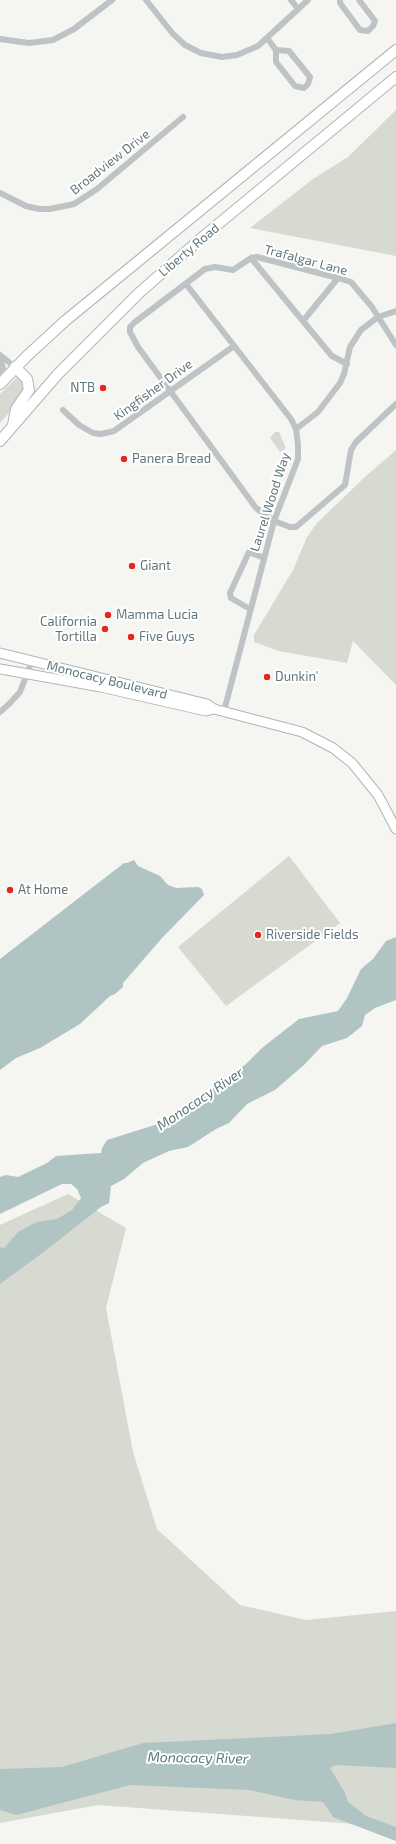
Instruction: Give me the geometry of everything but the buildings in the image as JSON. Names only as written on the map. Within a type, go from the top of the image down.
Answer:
[{"type":"main road","name":"Liberty Road","points":[[0,383],[15,367],[66,321],[396,50]]},
{"type":"main road","name":"Liberty Road","points":[[0,441],[68,363],[157,276],[396,77]]},
{"type":"main road","points":[[14,425],[16,409],[29,390],[27,379],[15,367]]},
{"type":"main road","name":"Monocacy Boulevard","points":[[0,653],[206,704],[214,709],[302,732],[333,748],[352,763],[378,795],[394,825]]},
{"type":"main road","name":"Monocacy Boulevard","points":[[0,670],[101,687],[206,711],[214,709]]},
{"type":"street","points":[[0,39],[29,43],[53,40],[79,26],[112,0]]},
{"type":"street","points":[[146,0],[173,34],[185,45],[200,53],[222,56],[237,55],[258,46],[308,0]]},
{"type":"street","points":[[291,0],[298,9]]},
{"type":"street","points":[[340,0],[340,3],[360,30],[368,31],[373,26],[375,21],[359,0]]},
{"type":"street","points":[[267,38],[276,50],[276,62],[295,86],[304,88],[308,84],[310,77],[288,51],[276,50]]},
{"type":"street","name":"Broadview Drive","points":[[0,193],[26,206],[39,209],[50,209],[74,204],[97,189],[183,117]]},
{"type":"street","points":[[346,364],[332,356],[251,258],[233,270],[210,268],[186,284],[130,327],[133,340],[252,503],[262,513],[274,521],[290,527],[296,527],[345,484],[351,450],[356,442],[396,404]]},
{"type":"street","name":"Trafalgar Lane","points":[[251,258],[351,282],[363,295],[396,345]]},
{"type":"street","points":[[303,321],[338,278]]},
{"type":"street","name":"Laurel Wood Way","points":[[186,284],[284,410],[296,429],[298,445],[298,459],[274,521],[224,711]]},
{"type":"street","points":[[296,429],[312,418],[325,404],[340,383],[354,338],[368,323],[378,317],[396,311]]},
{"type":"street","name":"Kingfisher Drive","points":[[63,410],[86,430],[92,433],[110,433],[127,423],[234,346]]},
{"type":"street","points":[[0,355],[15,367]]},
{"type":"street","points":[[0,359],[2,368],[0,383]]},
{"type":"street","points":[[250,609],[231,598],[230,593],[249,552],[264,558]]},
{"type":"street","points":[[0,712],[20,692],[32,661]]},
{"type":"shaded area","points":[[396,110],[396,256],[250,228],[313,179],[348,157]]},
{"type":"shaded area","points":[[18,376],[22,379],[26,389],[21,399],[0,423],[0,394]]},
{"type":"shaded area","points":[[275,432],[279,432],[286,448],[280,452],[270,438]]},
{"type":"shaded area","points":[[396,450],[396,685],[353,641],[347,663],[279,651],[254,642],[254,635],[293,570],[307,537],[317,523],[366,476]]},
{"type":"shaded area","name":"Riverside Fields","points":[[289,856],[340,923],[226,1006],[178,947]]},
{"type":"shaded area","points":[[68,1194],[126,1228],[106,1308],[133,1452],[157,1529],[240,1605],[306,1620],[396,1611],[396,1827],[98,1805],[0,1823],[0,1225]]},
{"type":"water","points":[[134,860],[138,866],[160,876],[168,885],[176,888],[198,887],[202,889],[204,895],[163,937],[123,983],[123,987],[115,994],[110,996],[80,1024],[40,1048],[16,1058],[0,1070],[0,959],[124,863]]},
{"type":"water","name":"Monocacy River","points":[[396,937],[396,1000],[375,1008],[365,1015],[362,1026],[347,1038],[322,1046],[304,1065],[275,1090],[247,1104],[229,1123],[216,1129],[188,1147],[169,1151],[143,1163],[124,1179],[111,1186],[109,1203],[101,1207],[0,1284],[0,1247],[4,1248],[18,1232],[37,1222],[57,1219],[72,1210],[81,1198],[77,1189],[71,1184],[62,1184],[0,1214],[0,1177],[6,1175],[18,1177],[47,1163],[56,1156],[101,1153],[107,1140],[158,1124],[176,1115],[246,1064],[262,1048],[299,1019],[338,1011],[347,998],[361,969],[373,959],[386,941]]},
{"type":"water","name":"Monocacy River","points":[[396,1723],[396,1768],[336,1765],[330,1768],[345,1793],[348,1802],[366,1816],[396,1827],[396,1841],[333,1817],[323,1802],[295,1800],[249,1790],[130,1785],[16,1815],[0,1810],[0,1769],[62,1767],[143,1743],[331,1734]]},
{"type":"place","name":"NTB","points":[[103,388]]},
{"type":"place","name":"Panera Bread","points":[[124,459]]},
{"type":"place","name":"Giant","points":[[132,566]]},
{"type":"place","name":"Mamma Lucia","points":[[108,615]]},
{"type":"place","name":"California Tortilla","points":[[105,629]]},
{"type":"place","name":"Five Guys","points":[[131,637]]},
{"type":"place","name":"Dunkin'","points":[[267,677]]},
{"type":"place","name":"At Home","points":[[10,890]]},
{"type":"place","name":"Riverside Fields","points":[[258,935]]}]
